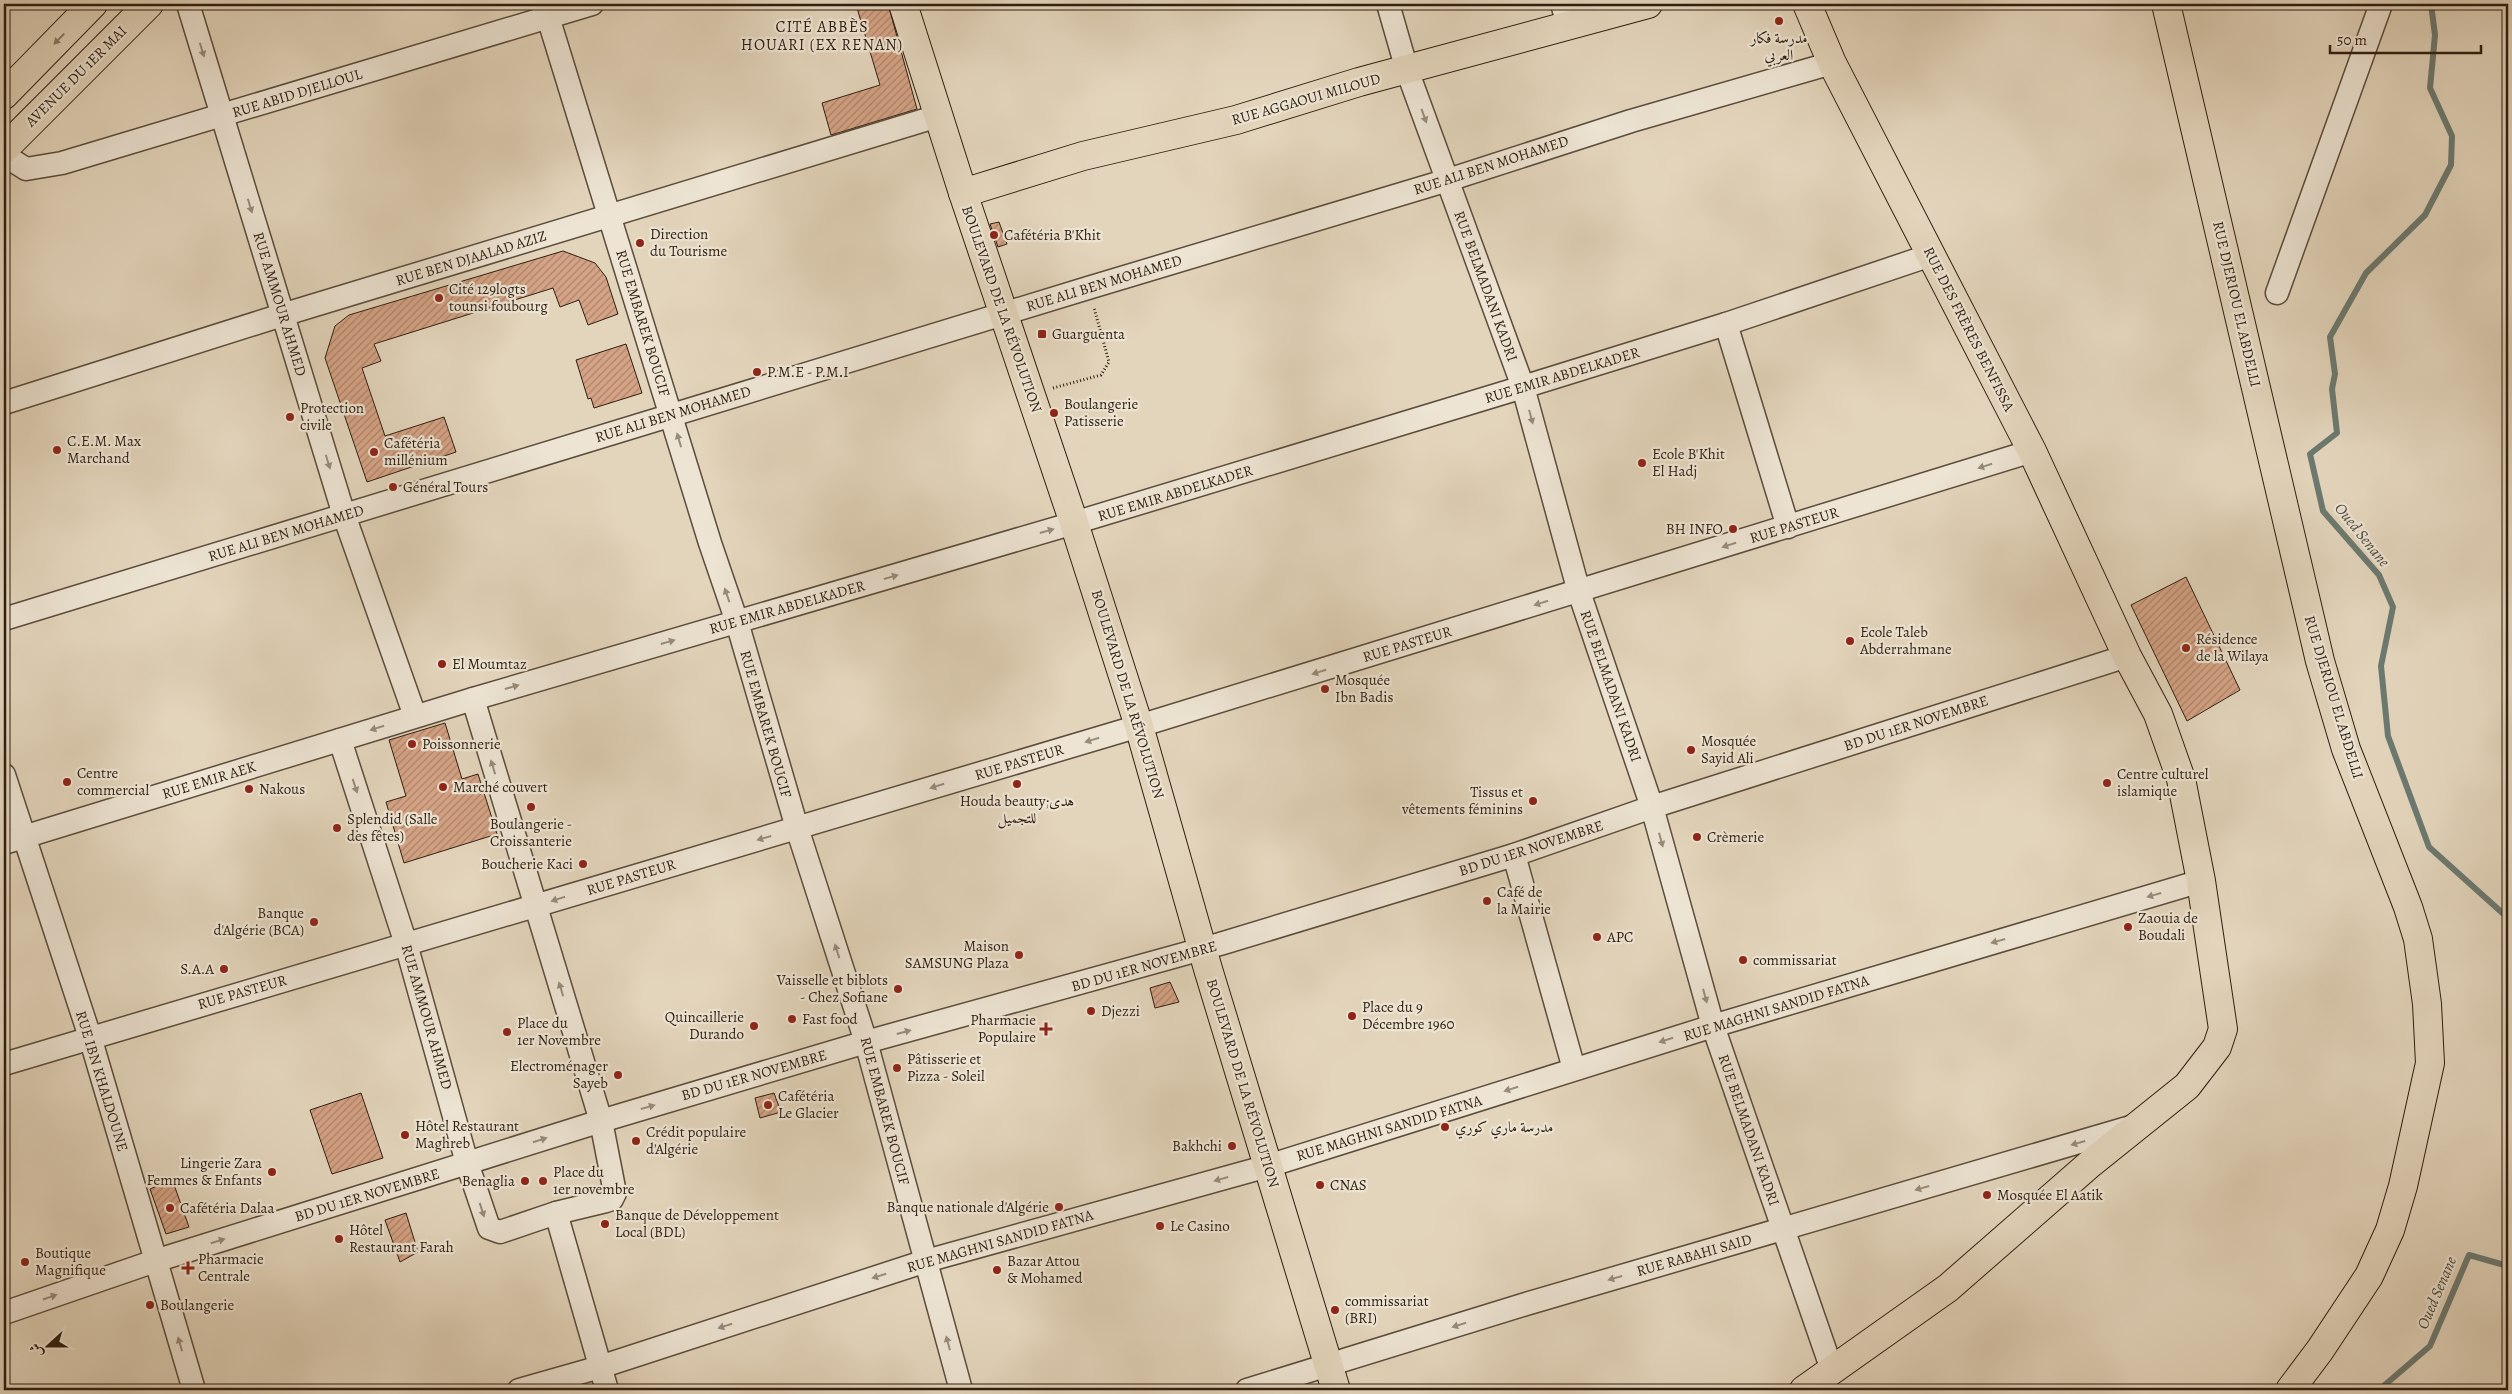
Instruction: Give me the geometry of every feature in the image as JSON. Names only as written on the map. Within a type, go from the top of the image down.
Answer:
[{"type":"main road","points":[[4,95],[93,4]]},
{"type":"main road","name":"AVENUE DU 1ER MAI","points":[[4,149],[149,4]]},
{"type":"main road","name":"BOULEVARD DE LA RÉVOLUTION","points":[[903,4],[963,193],[1074,524],[1211,947],[1268,1166],[1331,1378]]},
{"type":"main road","name":"RUE AGGAOUI MILOUD","points":[[963,193],[1083,156],[1236,120],[1407,70],[1565,14],[1648,4]]},
{"type":"main road","name":"RUE DES FRÈRES BENFISSA","points":[[1804,1390],[1948,1288],[2090,1163],[2142,1124],[2187,1086],[2217,1047],[2223,1029],[2200,881],[2181,779],[2158,714],[2128,656],[2032,451],[1832,63],[1806,4]]},
{"type":"main road","name":"RUE DJERIOU EL ABDELLI","points":[[2166,4],[2320,661],[2346,749],[2408,907],[2418,939],[2427,1004],[2430,1063],[2405,1177],[2390,1230],[2369,1276],[2320,1350],[2290,1390]]},
{"type":"street","name":"RUE AMMOUR AHMED","points":[[188,4],[344,515],[415,716]]},
{"type":"street","name":"RUE ABID DJELLOUL","points":[[4,155],[26,168],[39,168],[223,115],[546,11],[592,4]]},
{"type":"street","name":"RUE BELMADANI KADRI","points":[[1388,4],[1407,70],[1523,387],[1579,592],[1652,807],[1713,1026],[1832,1370]]},
{"type":"street","points":[[2277,292],[2381,4]]},
{"type":"street","name":"RUE EMBAREK BOUCIF","points":[[546,11],[672,414],[710,544],[736,622],[797,828],[866,1042],[961,1390]]},
{"type":"street","name":"RUE ALI BEN MOHAMED","points":[[4,619],[1004,313],[1448,180],[1631,121],[1832,63]]},
{"type":"street","name":"RUE BEN DJAALAD AZIZ","points":[[4,403],[282,315],[938,116]]},
{"type":"street","name":"RUE EMIR ABDELKADER","points":[[415,716],[1074,524],[1726,324],[1931,255]]},
{"type":"street","points":[[1726,324],[1788,527]]},
{"type":"street","name":"RUE PASTEUR","points":[[4,1064],[1139,726],[2032,451]]},
{"type":"street","name":"BD DU 1ER NOVEMBRE","points":[[4,1312],[155,1261],[467,1164],[601,1120],[866,1042],[1211,947],[1514,855],[1652,807],[2128,656]]},
{"type":"street","name":"RUE AMMOUR AHMED","points":[[340,740],[406,944],[467,1164],[489,1228],[500,1232],[556,1214],[606,1201],[614,1196],[615,1187],[601,1120],[473,699]]},
{"type":"street","name":"RUE EMIR AEK","points":[[13,840],[415,716]]},
{"type":"street","name":"RUE IBN KHALDOUNE","points":[[4,774],[13,840],[90,1037],[194,1390]]},
{"type":"street","points":[[1514,855],[1574,1069]]},
{"type":"street","name":"RUE MAGHNI SANDID FATNA","points":[[520,1390],[600,1367],[926,1261],[1268,1166],[1713,1026],[2200,881]]},
{"type":"street","name":"RUE RABAHI SAID","points":[[1247,1390],[1331,1378],[1526,1304],[2142,1124]]},
{"type":"street","points":[[556,1214],[607,1390]]},
{"type":"path","points":[[1030,394],[1101,374],[1109,362],[1088,288]]},
{"type":"building","points":[[872,4],[888,4],[917,109],[831,135],[822,103],[880,85],[857,8]]},
{"type":"building","points":[[999,222],[1007,244],[998,247],[990,224]]},
{"type":"building","points":[[563,251],[595,263],[606,277],[618,314],[588,325],[579,300],[560,307],[553,288],[374,344],[381,361],[362,368],[385,436],[444,417],[456,452],[367,482],[325,358],[335,326],[349,315]]},
{"type":"building","points":[[626,344],[642,393],[594,408],[591,398],[588,399],[576,360]]},
{"type":"building","name":"Résidence de la Wilaya","points":[[2186,577],[2240,690],[2187,721],[2131,605]]},
{"type":"building","name":"Marché couvert","points":[[445,723],[462,779],[478,774],[497,834],[404,863],[386,802],[406,796],[389,740]]},
{"type":"building","points":[[1170,982],[1179,1002],[1155,1008],[1150,988]]},
{"type":"building","points":[[361,1093],[383,1158],[332,1174],[310,1110]]},
{"type":"building","name":"Cafétéria Le Glacier","points":[[774,1093],[781,1112],[760,1118],[755,1098]]},
{"type":"building","name":"Cafétéria Dalaa","points":[[172,1179],[189,1227],[166,1234],[150,1189]]},
{"type":"building","points":[[406,1213],[418,1252],[400,1262],[385,1220]]},
{"type":"waterway","name":"Oued Senane","points":[[2431,4],[2435,35],[2430,88],[2452,136],[2451,165],[2425,215],[2366,273],[2330,337],[2335,374],[2332,389],[2337,433],[2310,454],[2323,511],[2379,575],[2393,607],[2381,666],[2388,736],[2429,847],[2508,918]]},
{"type":"waterway","name":"Oued Senane","points":[[2379,1390],[2430,1346],[2469,1255],[2508,1266]]},
{"type":"place","name":"مدرسة فكار العربي","points":[[1779,21]]},
{"type":"place","name":"Cafétéria B'Khit","points":[[994,235]]},
{"type":"place","name":"Direction du Tourisme","points":[[640,243]]},
{"type":"place","name":"Cité 129logts tounsi foubourg","points":[[439,298]]},
{"type":"place","name":"Guarguenta","points":[[1042,334]]},
{"type":"place","name":"P.M.E - P.M.I","points":[[757,372]]},
{"type":"place","name":"Boulangerie Patisserie","points":[[1054,413]]},
{"type":"place","name":"Protection civile","points":[[290,417]]},
{"type":"place","name":"C.E.M. Max Marchand","points":[[57,450]]},
{"type":"place","name":"Cafétéria millénium","points":[[374,452]]},
{"type":"place","name":"Ecole B'Khit El Hadj","points":[[1642,463]]},
{"type":"place","name":"Général Tours","points":[[393,487]]},
{"type":"place","name":"BH INFO","points":[[1733,529]]},
{"type":"place","name":"Ecole Taleb Abderrahmane","points":[[1850,641]]},
{"type":"place","name":"Résidence de la Wilaya","points":[[2186,648]]},
{"type":"place","name":"El Moumtaz","points":[[442,664]]},
{"type":"place","name":"Mosquée Ibn Badis","points":[[1325,689]]},
{"type":"place","name":"Poissonnerie","points":[[412,744]]},
{"type":"place","name":"Mosquée Sayid Ali","points":[[1691,750]]},
{"type":"place","name":"Centre commercial","points":[[67,782]]},
{"type":"place","name":"Centre culturel islamique","points":[[2107,783]]},
{"type":"place","name":"Houda beauty;هدى للتجميل","points":[[1017,784]]},
{"type":"place","name":"Marché couvert","points":[[443,787]]},
{"type":"place","name":"Nakous","points":[[249,789]]},
{"type":"place","name":"Tissus et vêtements féminins","points":[[1533,801]]},
{"type":"place","name":"Boulangerie - Croissanterie","points":[[531,807]]},
{"type":"place","name":"Splendid (Salle des fêtes)","points":[[337,828]]},
{"type":"place","name":"Crèmerie","points":[[1697,837]]},
{"type":"place","name":"Boucherie Kaci","points":[[583,864]]},
{"type":"place","name":"Café de la Mairie","points":[[1487,901]]},
{"type":"place","name":"Banque d'Algérie (BCA)","points":[[314,922]]},
{"type":"place","name":"Zaouia de Boudali","points":[[2128,927]]},
{"type":"place","name":"APC","points":[[1597,937]]},
{"type":"place","name":"Maison SAMSUNG Plaza","points":[[1019,955]]},
{"type":"place","name":"commissariat","points":[[1743,960]]},
{"type":"place","name":"S.A.A","points":[[224,969]]},
{"type":"place","name":"Vaisselle et biblots - Chez Sofiane","points":[[898,989]]},
{"type":"place","name":"Djezzi","points":[[1091,1011]]},
{"type":"place","name":"Place du 9 Décembre 1960","points":[[1352,1016]]},
{"type":"place","name":"Fast food","points":[[792,1019]]},
{"type":"place","name":"Quincaillerie Durando","points":[[754,1026]]},
{"type":"place","name":"Pharmacie Populaire","points":[[1046,1029]]},
{"type":"place","name":"Place du 1er Novembre","points":[[507,1032]]},
{"type":"place","name":"Pâtisserie et Pizza - Soleil","points":[[897,1068]]},
{"type":"place","name":"Electroménager Sayeb","points":[[618,1075]]},
{"type":"place","name":"Cafétéria Le Glacier","points":[[768,1105]]},
{"type":"place","name":"مدرسة ماري كوري","points":[[1445,1127]]},
{"type":"place","name":"Hôtel Restaurant Maghreb","points":[[405,1135]]},
{"type":"place","name":"Crédit populaire d'Algérie","points":[[636,1141]]},
{"type":"place","name":"Bakhchi","points":[[1232,1146]]},
{"type":"place","name":"Lingerie Zara Femmes & Enfants","points":[[272,1172]]},
{"type":"place","name":"Benaglia","points":[[525,1181]]},
{"type":"place","name":"Place du 1er novembre","points":[[543,1181]]},
{"type":"place","name":"CNAS","points":[[1320,1185]]},
{"type":"place","name":"Mosquée El Aatik","points":[[1987,1195]]},
{"type":"place","name":"Banque nationale d'Algérie","points":[[1059,1207]]},
{"type":"place","name":"Cafétéria Dalaa","points":[[170,1208]]},
{"type":"place","name":"Banque de Développement Local (BDL)","points":[[605,1224]]},
{"type":"place","name":"Le Casino","points":[[1160,1226]]},
{"type":"place","name":"Hôtel Restaurant Farah","points":[[339,1239]]},
{"type":"place","name":"Boutique Magnifique","points":[[25,1262]]},
{"type":"place","name":"Pharmacie Centrale","points":[[188,1268]]},
{"type":"place","name":"Bazar Attou & Mohamed","points":[[997,1270]]},
{"type":"place","name":"Boulangerie","points":[[150,1305]]},
{"type":"place","name":"commissariat (BRI)","points":[[1335,1310]]},
{"type":"district","name":"CITÉ ABBÈS HOUARI (EX RENAN)","points":[[822,36]]}]
